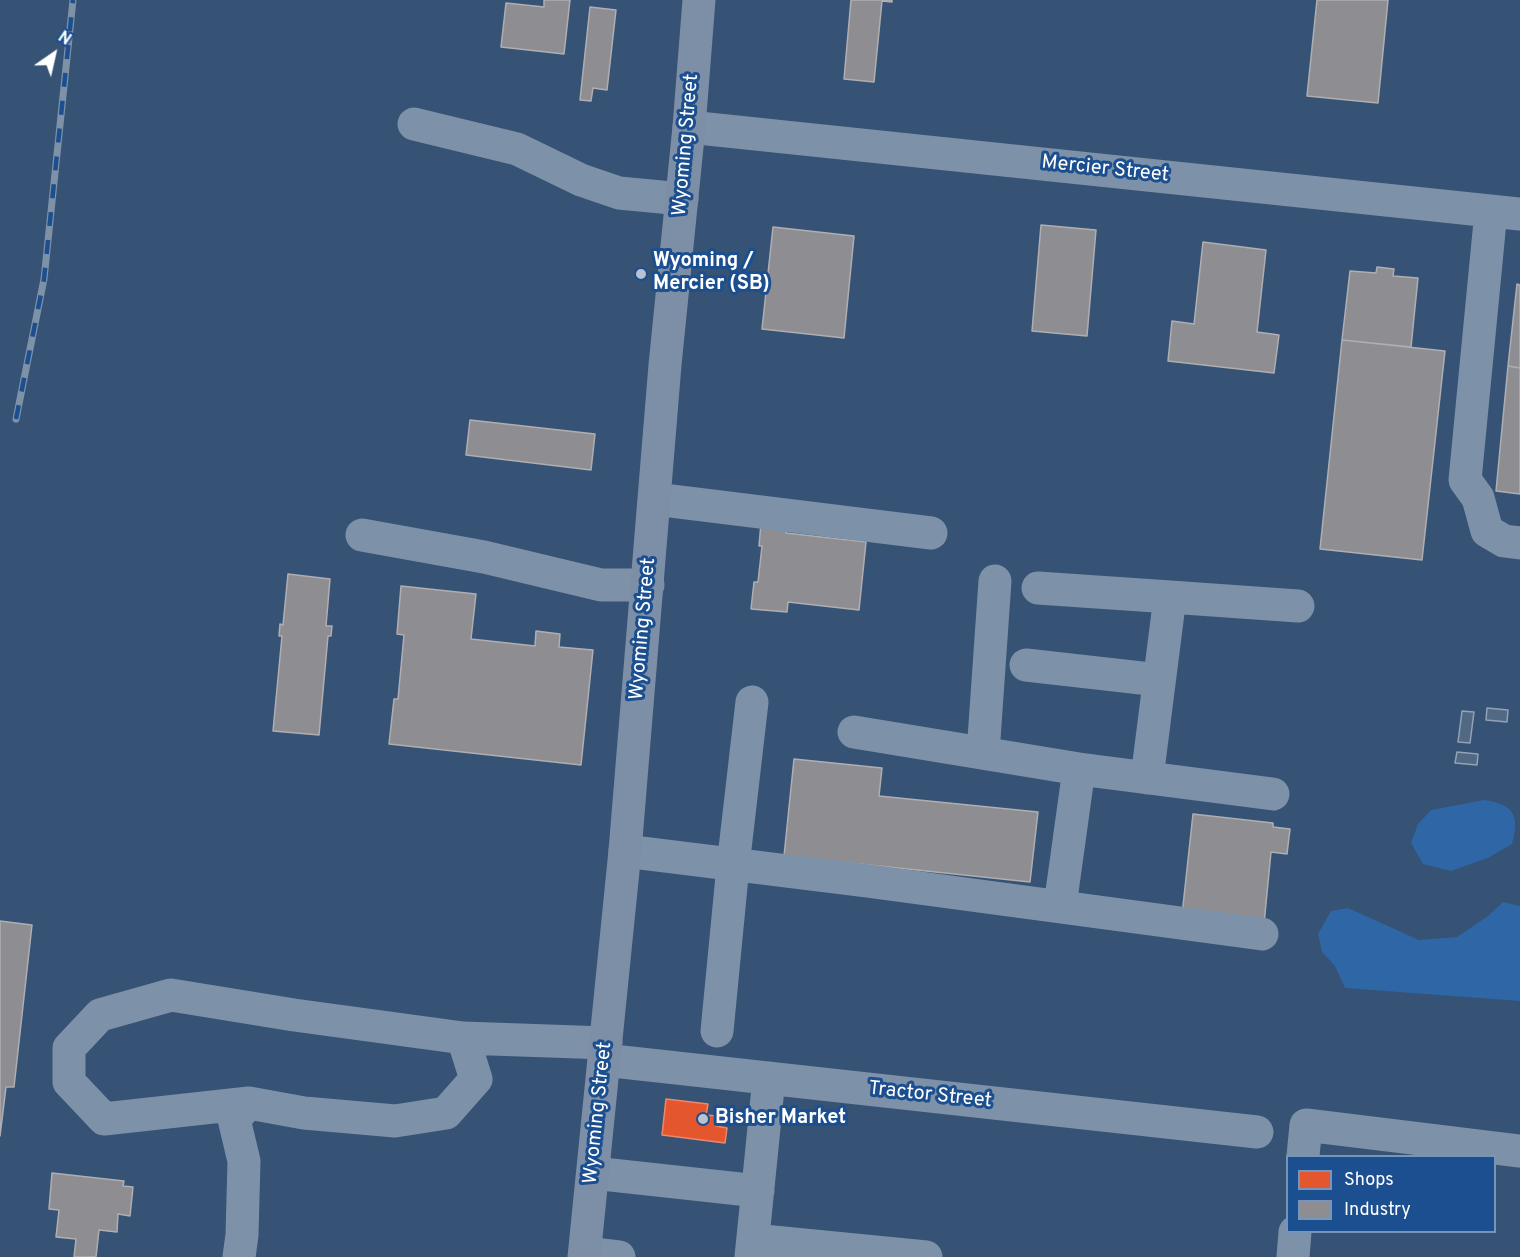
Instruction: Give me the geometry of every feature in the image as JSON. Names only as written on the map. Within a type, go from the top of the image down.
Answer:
[{"type":"main road","name":"Wyoming Street","points":[[584,1255],[625,851],[699,0]]},
{"type":"street","points":[[414,124],[517,149],[581,180],[620,193],[682,199]]},
{"type":"street","name":"Mercier Street","points":[[689,127],[1505,213]]},
{"type":"street","points":[[1505,213],[1465,480],[1478,498],[1487,531],[1504,541],[1520,543]]},
{"type":"street","points":[[655,500],[931,533]]},
{"type":"street","points":[[362,535],[484,557],[601,585],[648,585]]},
{"type":"street","points":[[983,753],[995,581]]},
{"type":"street","points":[[1038,588],[1298,606]]},
{"type":"street","points":[[1147,778],[1170,597]]},
{"type":"street","points":[[1026,665],[1160,681]]},
{"type":"street","points":[[717,1031],[733,866],[753,702]]},
{"type":"street","points":[[854,732],[1079,769],[1273,794]]},
{"type":"street","points":[[1060,906],[1079,769]]},
{"type":"street","points":[[625,851],[1262,934]]},
{"type":"street","name":"Tractor Street","points":[[249,1103],[104,1119],[69,1082],[69,1048],[100,1015],[171,995],[294,1015],[463,1038],[605,1051],[769,1078],[1257,1132]]},
{"type":"street","points":[[239,1257],[242,1235],[244,1161],[234,1119],[249,1103],[304,1113],[395,1121],[446,1113],[476,1079],[463,1038]]},
{"type":"street","points":[[769,1078],[752,1248],[916,1257]]},
{"type":"street","points":[[1303,1155],[1306,1125],[1520,1151]]},
{"type":"street","points":[[592,1173],[758,1191]]},
{"type":"street","points":[[1293,1257],[1295,1233]]},
{"type":"street","points":[[584,1255],[619,1257]]},
{"type":"shaded area","points":[[1484,800],[1502,805],[1512,813],[1515,826],[1512,844],[1488,858],[1451,871],[1423,864],[1411,843],[1418,824],[1431,810]]},
{"type":"shaded area","points":[[1503,902],[1520,906],[1520,1001],[1345,988],[1335,966],[1322,952],[1318,934],[1331,911],[1348,908],[1419,940],[1457,937],[1488,916]]},
{"type":"building: Shops","points":[[666,1099],[708,1104],[706,1115],[717,1116],[716,1126],[727,1128],[725,1143],[662,1135]]},
{"type":"building: Industry","points":[[544,0],[570,0],[564,54],[501,47],[506,3],[544,7]]},
{"type":"building: Industry","points":[[851,0],[892,0],[892,2],[882,1],[874,82],[844,79]]},
{"type":"building: Industry","points":[[1317,0],[1388,0],[1378,103],[1307,96]]},
{"type":"building: Industry","points":[[590,7],[616,10],[607,90],[593,88],[591,101],[580,100]]},
{"type":"building: Industry","points":[[1041,225],[1096,230],[1087,336],[1032,331]]},
{"type":"building: Industry","points":[[773,227],[854,236],[844,338],[762,329]]},
{"type":"building: Industry","points":[[1203,242],[1266,250],[1257,332],[1279,335],[1274,373],[1168,361],[1172,321],[1194,324]]},
{"type":"building: Industry","points":[[1377,267],[1394,269],[1393,276],[1418,278],[1411,347],[1342,340],[1350,271],[1376,273]]},
{"type":"building: Industry","points":[[1517,284],[1520,285],[1520,368],[1508,366]]},
{"type":"building: Industry","points":[[1342,340],[1445,351],[1422,560],[1320,549]]},
{"type":"building: Industry","points":[[1508,366],[1520,368],[1520,494],[1496,491]]},
{"type":"building: Industry","points":[[470,420],[595,434],[591,470],[466,455]]},
{"type":"building: Industry","points":[[761,523],[787,525],[786,533],[866,542],[859,610],[788,602],[787,612],[751,609],[754,582],[758,582],[762,546],[759,546]]},
{"type":"building: Industry","points":[[288,574],[330,579],[326,626],[332,626],[331,636],[328,636],[319,735],[273,731],[282,636],[279,636],[280,624],[283,625]]},
{"type":"building: Industry","points":[[401,586],[476,594],[471,639],[535,646],[536,631],[560,634],[559,647],[593,650],[581,765],[389,744],[394,699],[398,699],[404,635],[397,634]]},
{"type":"building: Industry","points":[[794,759],[882,768],[879,796],[1038,812],[1030,882],[784,856]]},
{"type":"building: Industry","points":[[1193,814],[1273,823],[1273,827],[1290,829],[1287,854],[1271,852],[1264,924],[1182,915]]},
{"type":"building: Industry","points":[[0,921],[32,925],[14,1087],[6,1087],[0,1136]]},
{"type":"building: Industry","points":[[52,1173],[124,1181],[123,1186],[133,1187],[130,1216],[118,1214],[117,1232],[99,1230],[96,1257],[74,1257],[76,1239],[56,1237],[59,1210],[49,1209]]},
{"type":"building: Other","points":[[1487,708],[1508,710],[1507,722],[1486,720]]},
{"type":"building: Other","points":[[1462,711],[1474,712],[1470,743],[1458,742]]},
{"type":"building: Other","points":[[1457,752],[1478,754],[1477,765],[1455,763]]},
{"type":"railway","points":[[16,419],[44,279],[73,0]]},
{"type":"place","name":"Wyoming / Mercier (SB)","points":[[641,274]]},
{"type":"place","name":"Bisher Market","points":[[703,1119]]}]
